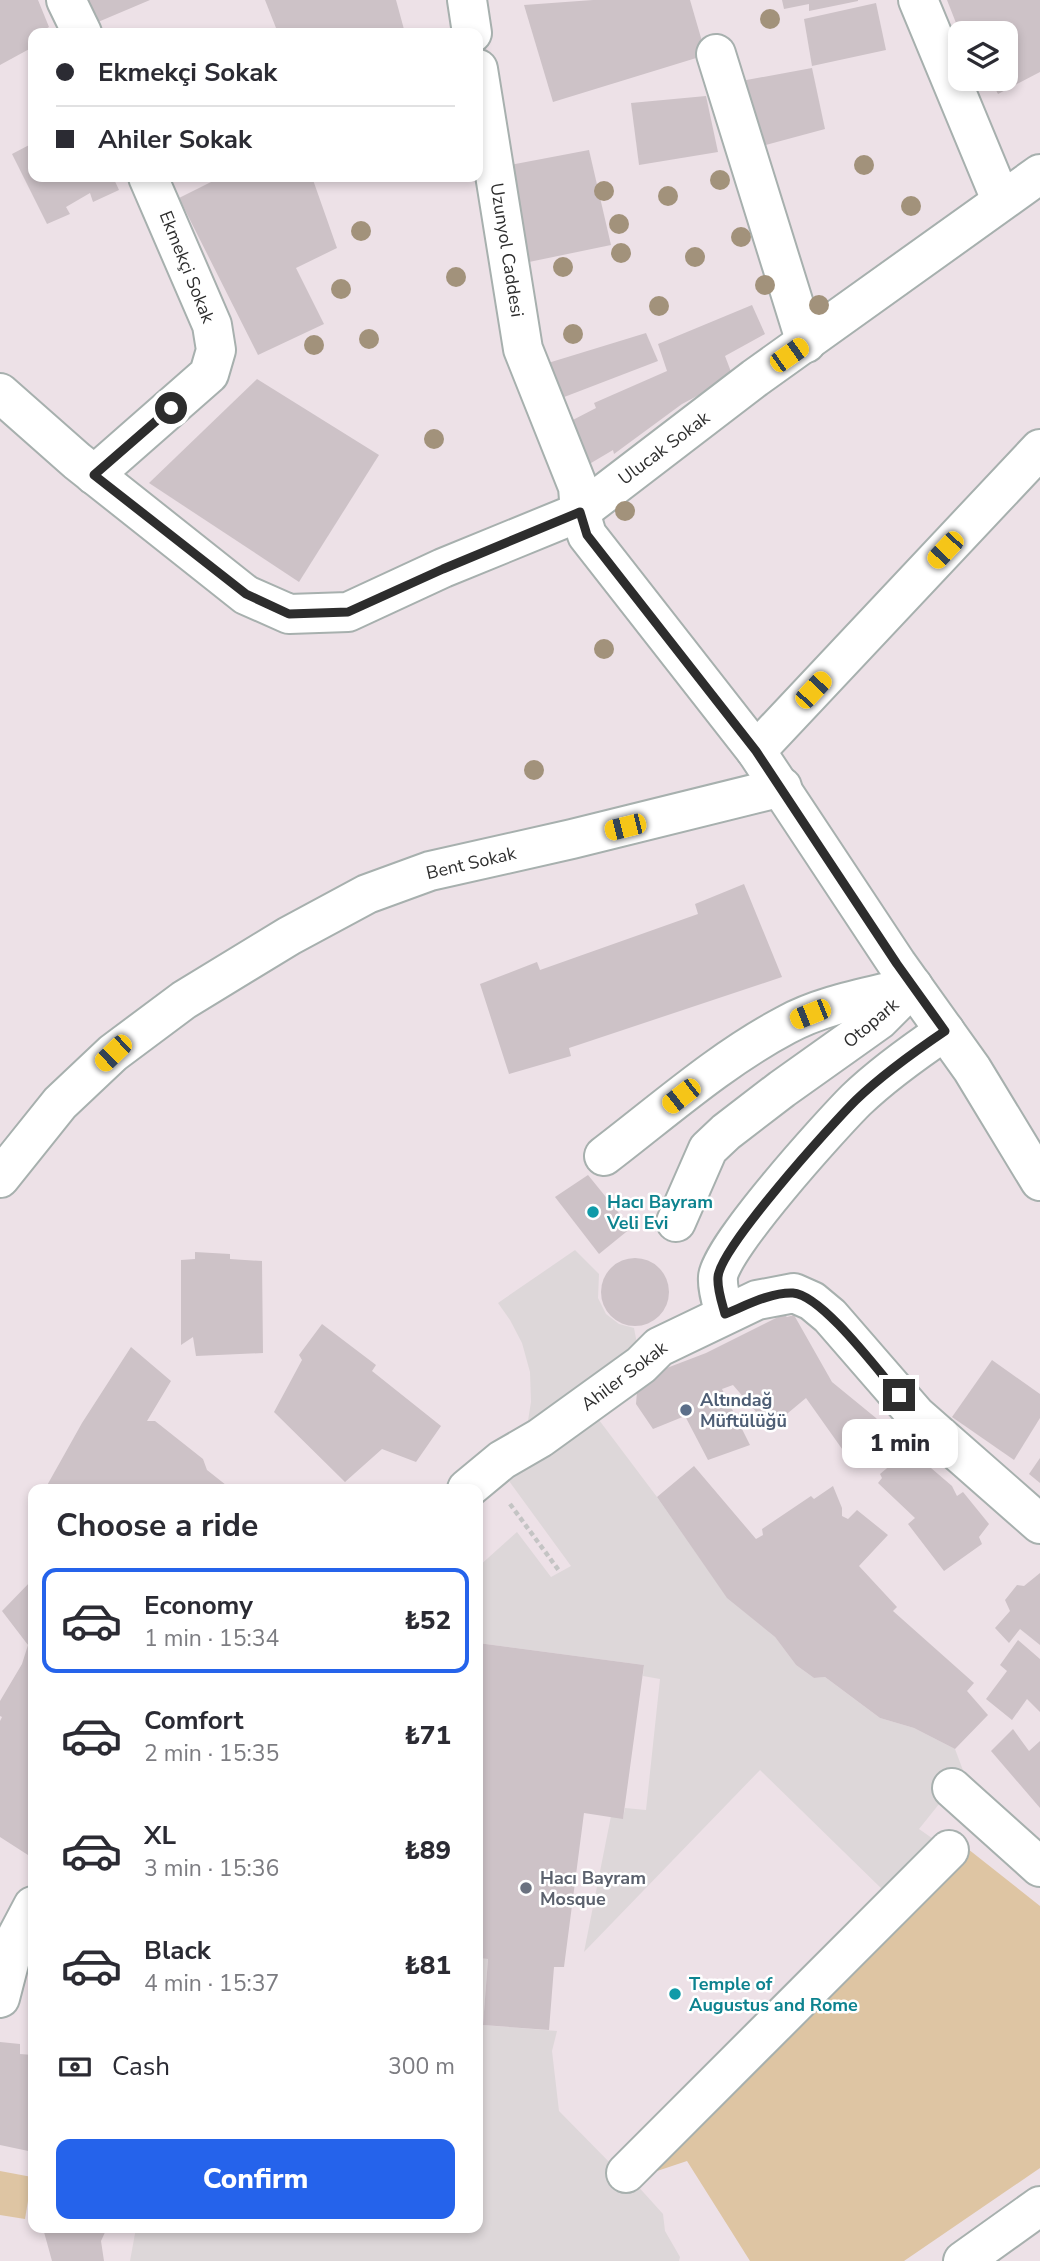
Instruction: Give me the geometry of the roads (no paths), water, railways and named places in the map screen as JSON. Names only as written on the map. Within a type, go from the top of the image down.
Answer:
[{"type":"street","points":[[66,0],[80,28]]},
{"type":"street","points":[[467,0],[471,28]]},
{"type":"street","points":[[918,0],[1001,200]]},
{"type":"street","points":[[716,54],[806,343]]},
{"type":"street","name":"Uzunyol Caddesi","points":[[483,100],[523,349],[578,487],[580,512],[587,535],[782,788],[913,986],[972,1069],[1040,1181]]},
{"type":"street","name":"Ulucak Sokak","points":[[0,393],[94,475],[246,594],[289,614],[348,612],[580,512],[755,379],[1040,174]]},
{"type":"street","name":"Ekmekçi Sokak","points":[[94,475],[209,374],[216,349],[212,325],[150,182]]},
{"type":"street","points":[[756,751],[1040,449]]},
{"type":"street","name":"Bent Sokak","points":[[0,1178],[60,1103],[113,1053],[184,1000],[289,936],[368,894],[417,876],[782,788]]},
{"type":"street","name":"Otopark","points":[[604,1156],[700,1082],[787,1024],[841,1004],[913,986]]},
{"type":"street","name":"Otopark","points":[[676,1223],[708,1150],[726,1132],[879,1020],[913,986]]},
{"type":"street","points":[[725,1314],[718,1276],[727,1254],[751,1221],[856,1100],[910,1055],[945,1031]]},
{"type":"street","name":"Ahiler Sokak","points":[[477,1481],[502,1460],[540,1438],[640,1365],[659,1347],[757,1300],[794,1293],[813,1301],[830,1316],[916,1415],[1040,1524]]},
{"type":"street","points":[[952,1788],[1040,1867]]},
{"type":"street","points":[[626,2173],[949,1850]]},
{"type":"street","points":[[0,1998],[15,1940],[28,1915]]},
{"type":"street","points":[[963,2261],[1040,2206]]},
{"type":"place","name":"Hacı Bayram Veli Evi","points":[[593,1212]]},
{"type":"place","name":"Altındağ Müftülüğü","points":[[686,1410]]},
{"type":"place","name":"Hacı Bayram Mosque","points":[[526,1888]]},
{"type":"place","name":"Temple of Augustus and Rome","points":[[675,1994]]}]
